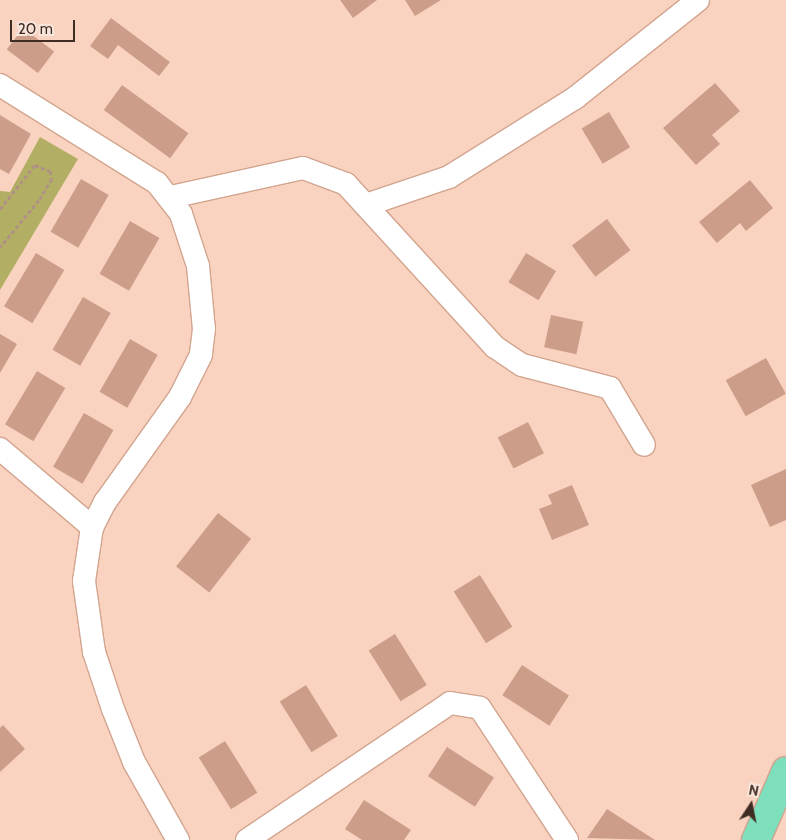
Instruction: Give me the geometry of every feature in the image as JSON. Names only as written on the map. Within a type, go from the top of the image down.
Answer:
[{"type":"highway","points":[[756,840],[786,771]]},
{"type":"street","points":[[366,205],[449,177],[575,98],[698,0]]},
{"type":"street","points":[[0,85],[138,171],[171,197],[198,266],[204,329],[201,355],[180,397],[105,502],[92,527],[84,581],[94,652],[134,762],[178,840]]},
{"type":"street","points":[[171,197],[303,168],[346,184],[495,347],[522,365],[610,388],[644,445]]},
{"type":"street","points":[[0,449],[92,527]]},
{"type":"street","points":[[246,840],[450,703],[480,708],[567,840]]},
{"type":"path","points":[[0,209],[35,165],[50,171],[52,179],[39,200],[0,247]]},
{"type":"shaded area","points":[[40,137],[78,159],[0,290],[0,191],[10,192]]},
{"type":"building","points":[[340,0],[377,0],[353,18]]},
{"type":"building","points":[[405,0],[441,0],[415,16]]},
{"type":"building","points":[[111,18],[170,62],[159,76],[118,45],[108,59],[90,46]]},
{"type":"building","points":[[23,28],[54,51],[38,73],[7,50]]},
{"type":"building","points":[[715,83],[740,111],[712,135],[720,144],[696,165],[663,128]]},
{"type":"building","points":[[122,85],[188,133],[170,158],[104,110]]},
{"type":"building","points":[[609,112],[630,147],[603,164],[582,128]]},
{"type":"building","points":[[0,115],[31,134],[9,174],[0,169]]},
{"type":"building","points":[[81,179],[109,195],[78,248],[50,232]]},
{"type":"building","points":[[750,180],[773,208],[746,231],[740,223],[717,243],[699,222]]},
{"type":"building","points":[[607,219],[630,250],[595,277],[572,245]]},
{"type":"building","points":[[130,221],[159,238],[129,291],[100,274]]},
{"type":"building","points":[[36,253],[64,270],[32,323],[4,306]]},
{"type":"building","points":[[526,253],[556,271],[538,300],[508,282]]},
{"type":"building","points":[[83,297],[111,313],[80,366],[53,350]]},
{"type":"building","points":[[551,315],[583,322],[576,354],[544,347]]},
{"type":"building","points":[[0,334],[17,344],[0,373]]},
{"type":"building","points":[[130,339],[158,355],[127,408],[100,392]]},
{"type":"building","points":[[766,358],[786,394],[746,416],[726,380]]},
{"type":"building","points":[[37,371],[65,388],[33,441],[5,424]]},
{"type":"building","points":[[84,413],[113,430],[82,484],[53,467]]},
{"type":"building","points":[[528,422],[544,453],[514,469],[498,437]]},
{"type":"building","points":[[786,469],[786,520],[770,527],[751,485]]},
{"type":"building","points":[[572,485],[589,525],[552,540],[539,509],[552,504],[548,495]]},
{"type":"building","points":[[218,513],[251,539],[209,592],[176,567]]},
{"type":"building","points":[[480,575],[512,627],[486,643],[454,591]]},
{"type":"building","points":[[395,634],[427,685],[401,701],[369,650]]},
{"type":"building","points":[[522,665],[569,695],[549,726],[502,695]]},
{"type":"building","points":[[306,685],[338,736],[312,752],[280,701]]},
{"type":"building","points":[[3,725],[25,749],[0,772],[0,728]]},
{"type":"building","points":[[225,741],[257,793],[231,809],[199,757]]},
{"type":"building","points":[[447,747],[494,777],[475,807],[428,776]]},
{"type":"building","points":[[364,800],[411,830],[404,840],[362,840],[345,829]]},
{"type":"building","points":[[607,809],[655,840],[587,838]]}]
